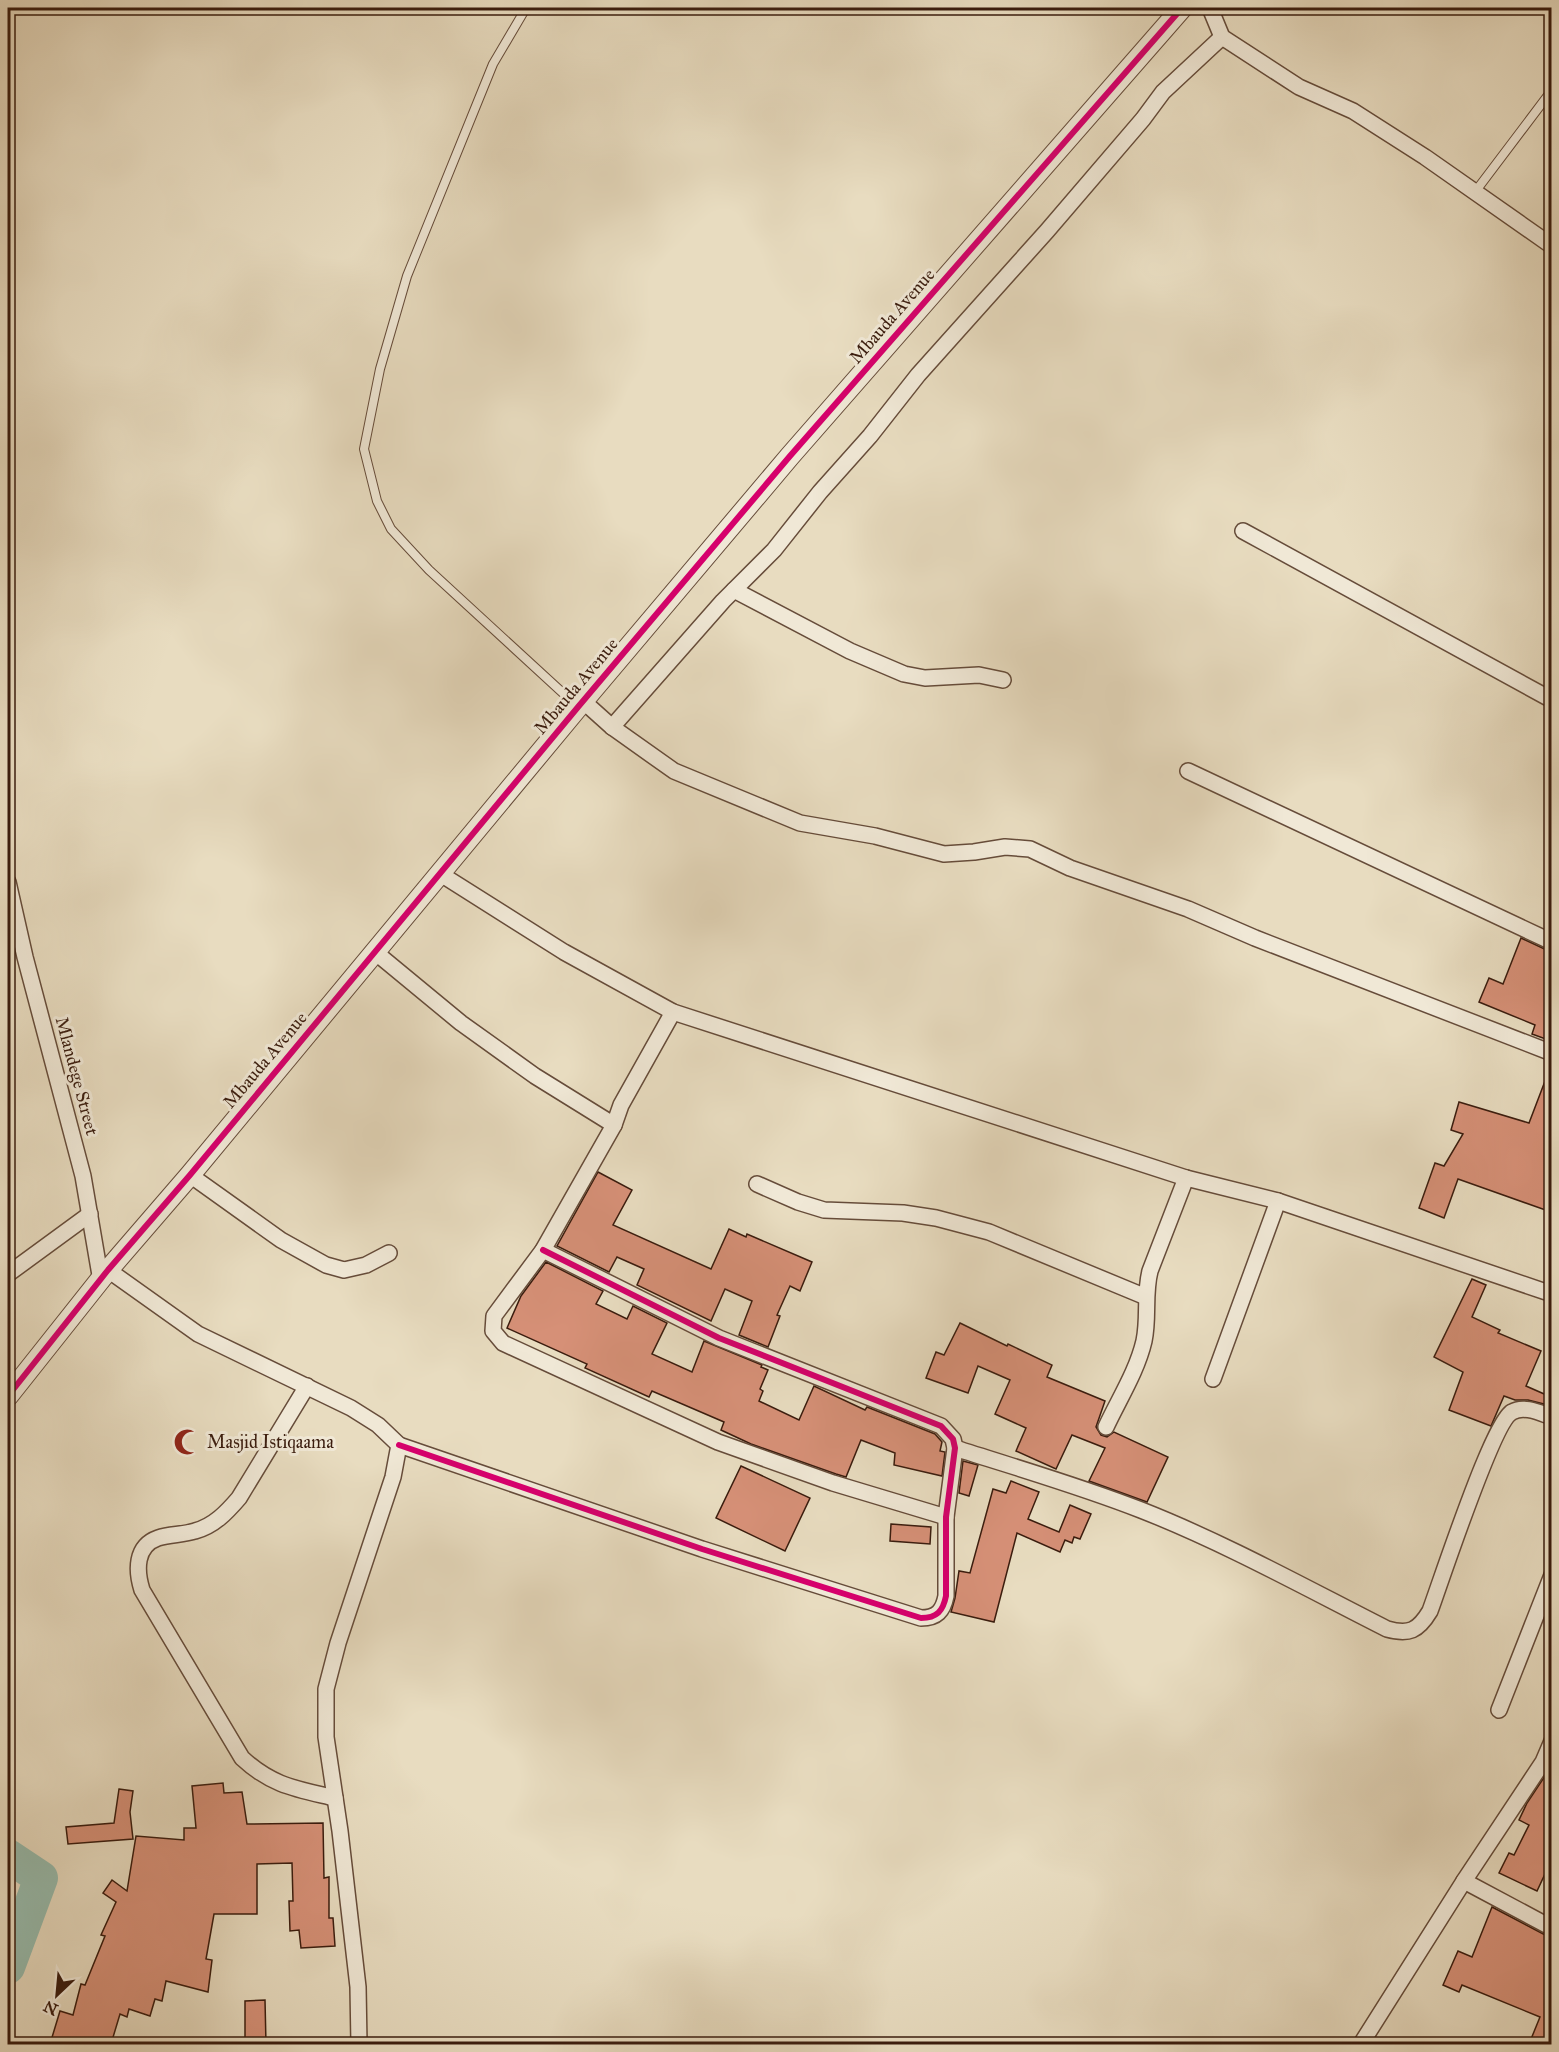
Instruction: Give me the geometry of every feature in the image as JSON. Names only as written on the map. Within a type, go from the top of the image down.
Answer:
[{"type":"street","name":"Mbauda Avenue","points":[[8,1396],[104,1275],[790,456],[1182,8]]},
{"type":"street","points":[[1210,8],[1222,37],[1299,87],[1353,111],[1475,192],[1551,246]]},
{"type":"street","points":[[612,727],[734,590],[774,550],[918,375],[1047,231],[1143,119],[1163,92],[1222,37]]},
{"type":"street","points":[[1243,531],[1551,700]]},
{"type":"street","points":[[734,590],[850,651],[904,674],[925,678],[979,675],[1003,680]]},
{"type":"street","points":[[581,704],[674,771],[800,823],[875,836],[944,854],[1005,847],[1030,849],[1070,868],[1188,909],[1255,938],[1551,1053]]},
{"type":"street","points":[[1188,771],[1551,942]]},
{"type":"street","points":[[439,873],[564,952],[673,1012],[1186,1178],[1278,1201],[1551,1294]]},
{"type":"street","name":"Mlandege Street","points":[[8,882],[25,957],[83,1176],[104,1275]]},
{"type":"street","points":[[375,952],[461,1023],[535,1076],[614,1125]]},
{"type":"street","points":[[673,1012],[621,1105],[614,1125],[543,1250],[494,1316],[493,1331],[503,1342],[718,1442],[833,1483],[946,1517]]},
{"type":"street","points":[[190,1175],[281,1240],[326,1265],[344,1270],[366,1265],[389,1252]]},
{"type":"street","points":[[1106,1427],[1140,1353],[1146,1324],[1146,1285],[1153,1258],[1186,1178]]},
{"type":"street","points":[[757,1184],[798,1202],[824,1210],[903,1213],[963,1224],[989,1232],[1146,1297]]},
{"type":"street","points":[[1213,1379],[1278,1201]]},
{"type":"street","points":[[8,1274],[90,1214]]},
{"type":"street","points":[[104,1275],[198,1334],[360,1413],[378,1425],[399,1445],[713,1552],[921,1618],[931,1618],[938,1614],[944,1606],[946,1596],[946,1517],[955,1448],[949,1433],[933,1421],[719,1338],[543,1250]]},
{"type":"street","points":[[307,1386],[239,1498],[227,1512],[213,1523],[196,1531],[158,1538],[152,1542],[140,1556],[138,1576],[142,1590],[242,1758],[256,1771],[272,1780],[291,1788],[335,1798]]},
{"type":"street","points":[[955,1448],[1090,1490],[1142,1510],[1202,1535],[1387,1629],[1400,1632],[1412,1630],[1423,1624],[1430,1611],[1488,1453],[1505,1417],[1514,1410],[1529,1409],[1551,1418]]},
{"type":"street","points":[[359,2044],[358,1988],[326,1737],[326,1689],[338,1643],[393,1477],[399,1445]]},
{"type":"street","points":[[1499,1710],[1551,1575]]},
{"type":"street","points":[[1361,2044],[1464,1881],[1547,1764],[1551,1741]]},
{"type":"street","points":[[1464,1881],[1551,1928]]},
{"type":"lane","points":[[526,8],[493,64],[407,276],[380,369],[364,449],[377,501],[391,529],[429,570],[581,704]]},
{"type":"lane","points":[[1475,192],[1551,90]]},
{"type":"building","points":[[1521,938],[1551,952],[1551,1041],[1532,1034],[1535,1025],[1479,1002],[1489,978],[1503,984]]},
{"type":"building","points":[[1550,1068],[1551,1212],[1458,1179],[1444,1218],[1419,1208],[1435,1163],[1444,1166],[1463,1134],[1451,1130],[1459,1102],[1529,1123]]},
{"type":"building","points":[[598,1172],[632,1190],[613,1225],[711,1269],[729,1229],[746,1237],[747,1234],[812,1262],[800,1291],[790,1286],[777,1315],[780,1316],[768,1347],[739,1335],[752,1301],[725,1289],[711,1321],[637,1285],[644,1269],[617,1257],[609,1272],[557,1246]]},
{"type":"building","points":[[546,1262],[603,1291],[596,1304],[627,1319],[633,1306],[667,1323],[652,1354],[692,1372],[704,1341],[762,1365],[761,1367],[768,1370],[760,1389],[763,1391],[759,1401],[799,1420],[814,1386],[865,1410],[867,1407],[935,1434],[942,1442],[940,1451],[945,1452],[942,1476],[894,1465],[895,1453],[861,1440],[846,1477],[836,1474],[751,1444],[721,1430],[724,1422],[652,1391],[649,1397],[585,1368],[587,1364],[507,1328],[521,1296]]},
{"type":"building","points":[[1472,1279],[1486,1285],[1472,1317],[1500,1330],[1498,1333],[1541,1351],[1526,1386],[1551,1397],[1548,1405],[1504,1396],[1491,1426],[1449,1410],[1463,1372],[1434,1357]]},
{"type":"building","points":[[960,1323],[1052,1365],[1047,1377],[1105,1401],[1096,1427],[1101,1435],[1107,1437],[1114,1432],[1168,1457],[1147,1502],[1089,1481],[1105,1448],[1072,1435],[1056,1469],[1016,1451],[1026,1428],[995,1414],[1010,1380],[978,1366],[968,1393],[926,1378],[936,1352],[944,1355]]},
{"type":"building","points":[[963,1461],[978,1465],[969,1496],[959,1493]]},
{"type":"building","points":[[741,1466],[810,1498],[785,1551],[716,1518]]},
{"type":"building","points":[[1011,1481],[1039,1492],[1028,1519],[1059,1532],[1070,1505],[1091,1514],[1080,1539],[1074,1537],[1072,1543],[1065,1540],[1060,1552],[1017,1533],[994,1622],[951,1612],[959,1571],[970,1573],[993,1489],[1006,1493]]},
{"type":"building","points":[[891,1524],[931,1527],[930,1544],[890,1541]]},
{"type":"building","points":[[1551,1767],[1551,1861],[1537,1891],[1499,1873],[1509,1853],[1514,1855],[1529,1825],[1519,1820],[1527,1803]]},
{"type":"building","points":[[223,1783],[224,1793],[242,1792],[247,1824],[323,1823],[324,1878],[329,1877],[329,1918],[333,1918],[335,1946],[301,1948],[299,1930],[290,1931],[289,1901],[293,1901],[292,1863],[257,1864],[257,1914],[214,1914],[206,1959],[212,1960],[208,1992],[166,1981],[162,2001],[155,1999],[150,2016],[129,2009],[127,2017],[120,2014],[111,2044],[50,2044],[60,2011],[73,2015],[81,1984],[85,1985],[105,1936],[101,1935],[116,1902],[103,1893],[112,1880],[127,1891],[136,1836],[184,1840],[184,1828],[196,1828],[192,1786]]},
{"type":"building","points":[[119,1789],[133,1791],[130,1812],[133,1839],[68,1844],[66,1827],[114,1823]]},
{"type":"building","points":[[1492,1907],[1551,1938],[1551,2031],[1546,2044],[1529,2044],[1540,2017],[1462,1985],[1459,1992],[1443,1985],[1458,1951],[1472,1957]]},
{"type":"building","points":[[265,2000],[266,2044],[245,2044],[245,2001]]},
{"type":"waterway","points":[[8,1856],[41,1878],[8,1967]]},
{"type":"cycle path","points":[[8,1396],[108,1270],[190,1175],[578,707],[790,456],[1182,8]]},
{"type":"cycle path","points":[[399,1445],[702,1549],[921,1618],[931,1617],[941,1610],[946,1596],[946,1517],[955,1448],[953,1439],[941,1426],[719,1338],[543,1250]]},
{"type":"place","name":"Masjid Istiqaama","points":[[187,1442]]}]
